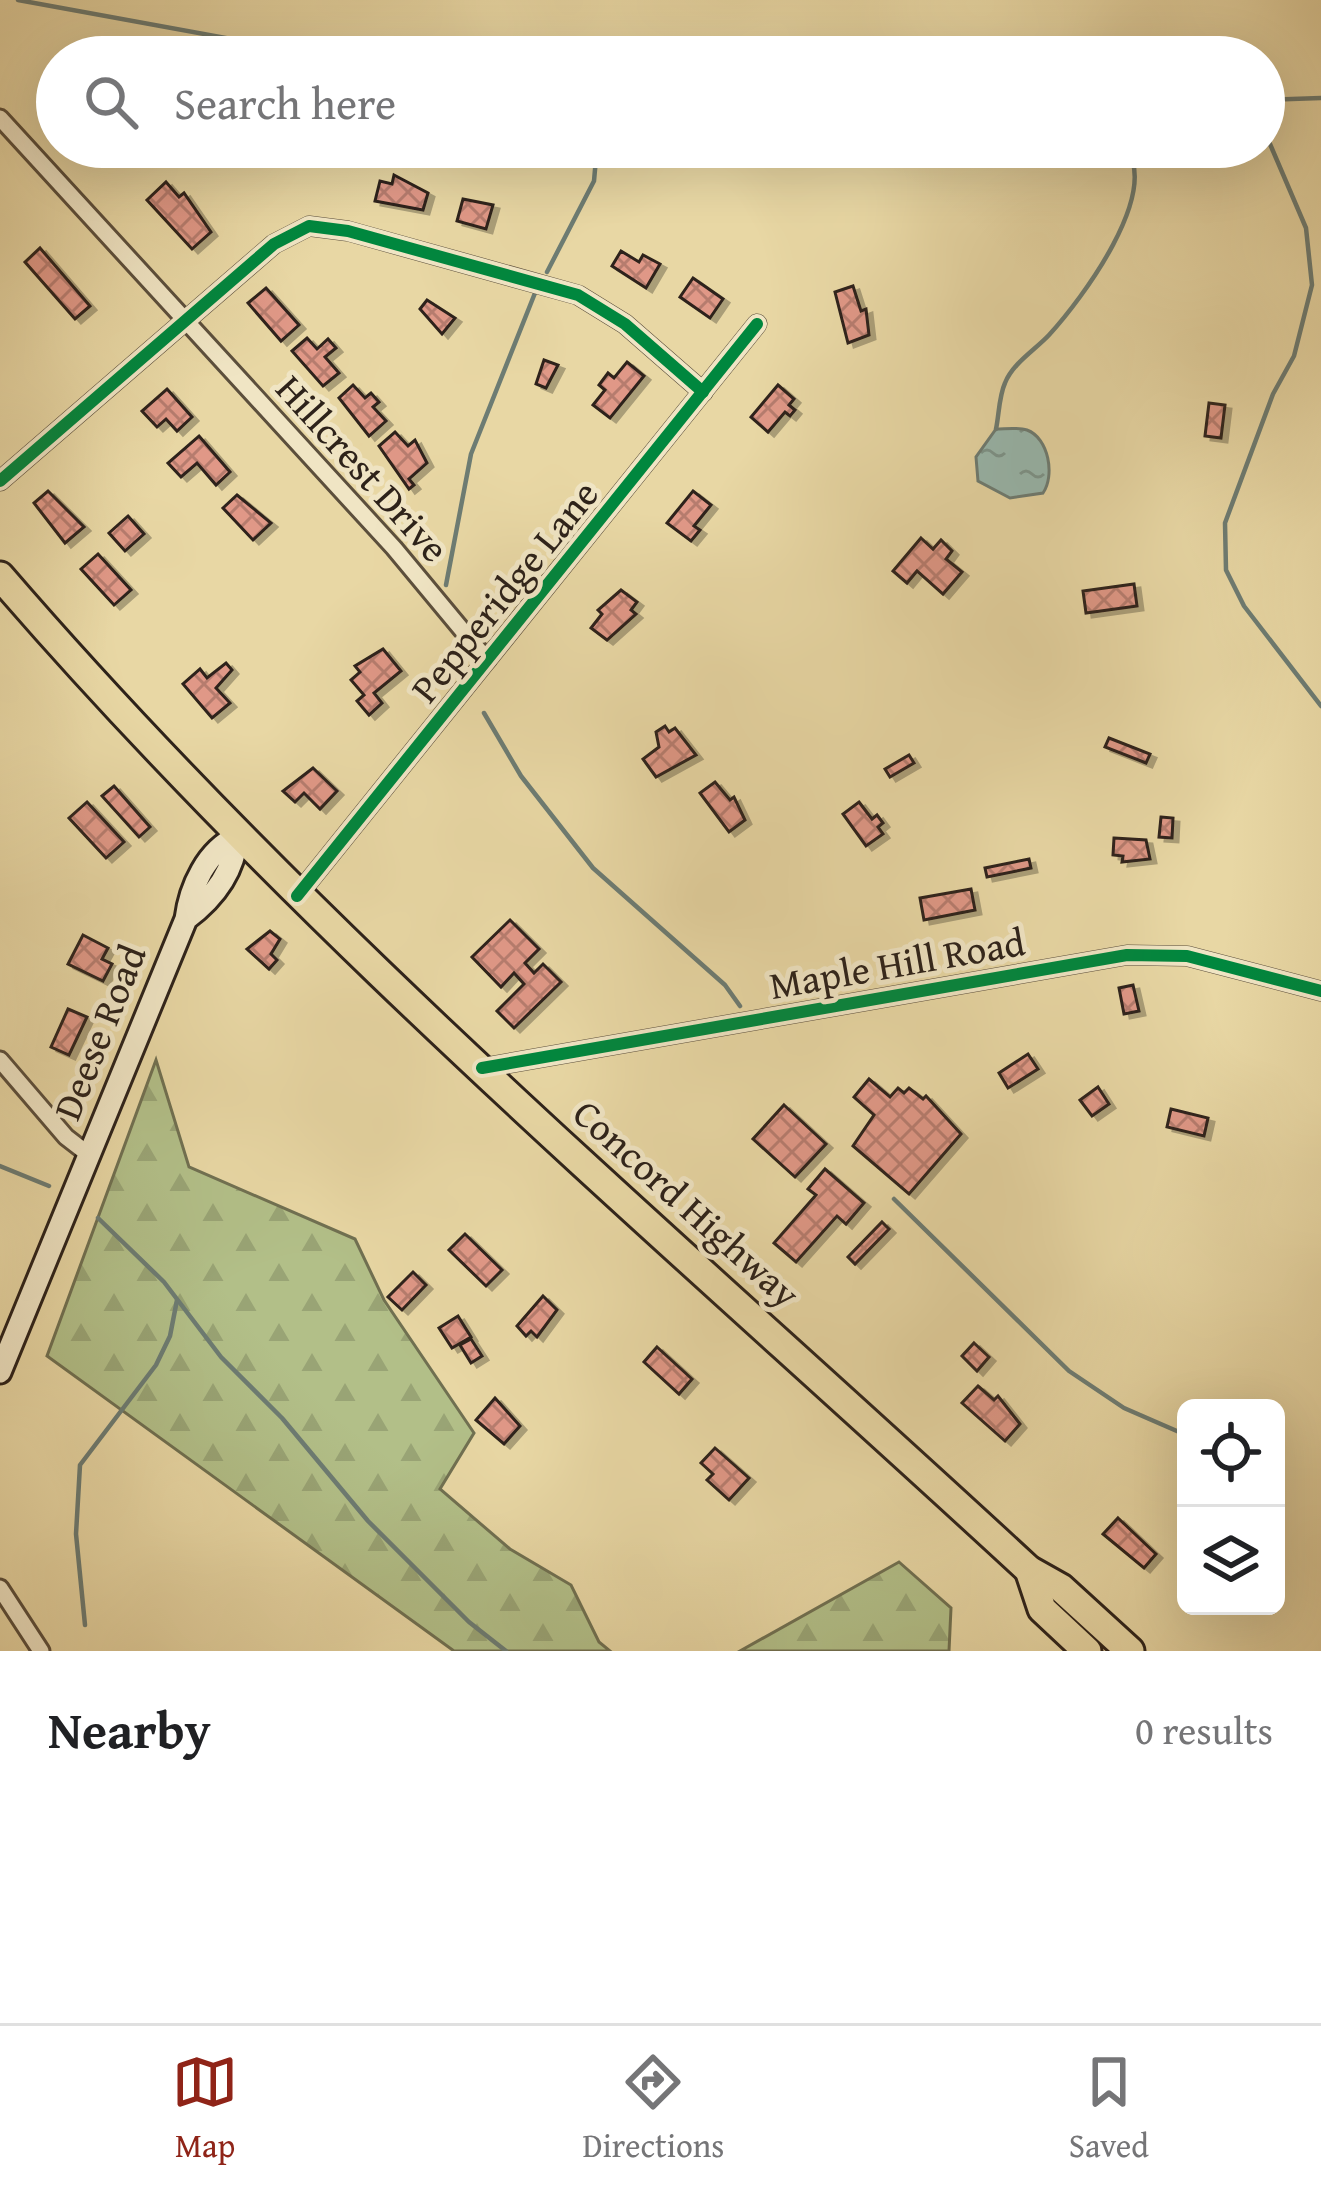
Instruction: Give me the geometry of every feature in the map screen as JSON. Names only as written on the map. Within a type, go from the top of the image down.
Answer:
[{"type":"highway","name":"Concord Highway","points":[[0,576],[237,837],[297,896],[1029,1570],[1061,1588],[1130,1651]]},
{"type":"highway","name":"Concord Highway","points":[[1029,1570],[1042,1609],[1087,1651]]},
{"type":"street","name":"Hillcrest Drive","points":[[0,118],[36,158]]},
{"type":"street","name":"Hillcrest Drive","points":[[45,168],[394,548],[487,659]]},
{"type":"street","points":[[0,481],[297,229],[348,231],[578,296],[625,323],[703,392]]},
{"type":"street","name":"Pepperidge Lane","points":[[297,896],[758,324]]},
{"type":"street","name":"Deese Road","points":[[0,1372],[186,919],[189,898],[217,846],[237,837]]},
{"type":"street","name":"Maple Hill Road","points":[[482,1068],[1113,957],[1186,956],[1321,991]]},
{"type":"street","points":[[0,1060],[66,1136],[88,1154]]},
{"type":"street","points":[[0,1588],[41,1651]]},
{"type":"green space","points":[[156,1060],[189,1167],[355,1239],[384,1300],[474,1433],[440,1489],[510,1549],[571,1585],[599,1642],[610,1651],[454,1651],[47,1356]]},
{"type":"green space","points":[[899,1562],[951,1608],[949,1651],[740,1651]]},
{"type":"water","points":[[996,429],[1027,430],[1040,441],[1049,468],[1043,493],[1010,498],[978,481],[976,457]]},
{"type":"building","points":[[394,175],[428,193],[423,210],[375,201],[380,181],[392,184]]},
{"type":"building","points":[[166,182],[179,197],[184,193],[211,232],[192,249],[147,200]]},
{"type":"building","points":[[463,199],[493,205],[486,229],[457,221]]},
{"type":"building","points":[[40,248],[90,306],[75,319],[25,262]]},
{"type":"building","points":[[621,251],[639,262],[643,255],[660,264],[646,288],[612,266]]},
{"type":"building","points":[[693,278],[723,299],[710,318],[680,297]]},
{"type":"building","points":[[853,286],[861,311],[866,309],[869,335],[848,343],[835,292]]},
{"type":"building","points":[[266,288],[299,325],[281,341],[248,303]]},
{"type":"building","points":[[427,300],[455,318],[442,334],[420,309]]},
{"type":"building","points":[[307,338],[317,349],[328,339],[336,348],[325,357],[339,373],[323,386],[292,351]]},
{"type":"building","points":[[544,360],[558,365],[546,388],[536,384]]},
{"type":"building","points":[[627,362],[644,376],[610,418],[593,405],[605,390],[599,385],[608,373],[614,378]]},
{"type":"building","points":[[353,385],[365,398],[371,393],[379,402],[373,407],[386,421],[369,436],[339,398]]},
{"type":"building","points":[[778,385],[794,399],[789,405],[795,410],[790,416],[785,412],[768,432],[751,417]]},
{"type":"building","points":[[167,389],[192,417],[177,431],[166,419],[157,427],[142,411]]},
{"type":"building","points":[[1209,403],[1225,405],[1221,438],[1205,436]]},
{"type":"building","points":[[395,432],[408,446],[415,440],[427,463],[409,479],[414,485],[409,489],[379,446]]},
{"type":"building","points":[[199,436],[230,472],[216,485],[197,463],[181,477],[168,463]]},
{"type":"building","points":[[48,491],[84,527],[65,543],[34,503]]},
{"type":"building","points":[[693,491],[711,505],[694,526],[700,530],[691,541],[667,523]]},
{"type":"building","points":[[237,495],[271,523],[253,540],[223,508]]},
{"type":"building","points":[[128,516],[144,534],[125,551],[109,533]]},
{"type":"building","points":[[921,538],[933,549],[941,540],[952,551],[946,559],[962,572],[943,594],[917,571],[907,583],[893,571]]},
{"type":"building","points":[[98,554],[131,590],[114,605],[81,569]]},
{"type":"building","points":[[1134,584],[1137,606],[1086,613],[1083,591]]},
{"type":"building","points":[[621,590],[637,602],[631,610],[636,614],[607,640],[591,628],[602,614],[598,610]]},
{"type":"building","points":[[383,649],[401,671],[374,693],[382,703],[369,715],[357,701],[364,695],[351,680],[360,672],[355,666]]},
{"type":"building","points":[[226,663],[232,670],[216,688],[230,703],[212,718],[183,684],[200,669],[207,678]]},
{"type":"building","points":[[665,726],[669,732],[675,728],[696,755],[656,777],[643,759],[659,747],[656,732]]},
{"type":"building","points":[[1109,738],[1150,754],[1146,763],[1105,747]]},
{"type":"building","points":[[909,755],[914,763],[890,777],[885,769]]},
{"type":"building","points":[[313,768],[337,791],[320,809],[304,793],[295,802],[283,791]]},
{"type":"building","points":[[715,782],[730,800],[734,797],[745,820],[729,832],[700,793]]},
{"type":"building","points":[[114,786],[150,827],[139,837],[102,796]]},
{"type":"building","points":[[87,802],[124,842],[106,858],[69,818]]},
{"type":"building","points":[[859,802],[872,819],[877,815],[883,823],[878,827],[883,834],[866,846],[843,814]]},
{"type":"building","points":[[1161,817],[1173,818],[1172,838],[1159,837]]},
{"type":"building","points":[[1114,838],[1146,840],[1150,859],[1122,862],[1123,856],[1113,855]]},
{"type":"building","points":[[1029,859],[1031,868],[987,877],[985,868]]},
{"type":"building","points":[[971,889],[975,910],[924,920],[920,898]]},
{"type":"building","points":[[510,920],[539,949],[525,963],[534,973],[543,964],[561,982],[514,1028],[497,1011],[524,984],[514,973],[501,987],[472,957]]},
{"type":"building","points":[[270,931],[280,939],[271,954],[277,960],[269,969],[247,949]]},
{"type":"building","points":[[83,935],[108,948],[102,959],[112,964],[103,981],[68,964]]},
{"type":"building","points":[[1133,985],[1139,1011],[1124,1014],[1119,988]]},
{"type":"building","points":[[68,1009],[87,1017],[69,1055],[51,1047]]},
{"type":"building","points":[[1028,1054],[1038,1069],[1008,1088],[999,1073]]},
{"type":"building","points":[[869,1079],[890,1097],[898,1088],[904,1093],[909,1088],[923,1099],[926,1096],[961,1134],[909,1194],[853,1146],[874,1115],[854,1097]]},
{"type":"building","points":[[1098,1087],[1109,1104],[1092,1116],[1080,1100]]},
{"type":"building","points":[[784,1105],[826,1144],[795,1177],[753,1139]]},
{"type":"building","points":[[1171,1109],[1208,1118],[1204,1136],[1167,1127]]},
{"type":"building","points":[[825,1169],[864,1203],[846,1224],[837,1216],[796,1262],[774,1243],[816,1195],[808,1189]]},
{"type":"building","points":[[882,1222],[889,1229],[855,1264],[848,1257]]},
{"type":"building","points":[[465,1234],[502,1270],[486,1286],[449,1250]]},
{"type":"building","points":[[413,1272],[426,1285],[402,1310],[388,1297]]},
{"type":"building","points":[[543,1296],[557,1310],[537,1337],[531,1331],[526,1336],[517,1326]]},
{"type":"building","points":[[458,1316],[471,1337],[452,1348],[439,1328]]},
{"type":"building","points":[[471,1339],[482,1356],[471,1363],[460,1345]]},
{"type":"building","points":[[974,1343],[989,1357],[977,1371],[962,1356]]},
{"type":"building","points":[[657,1347],[692,1379],[679,1394],[644,1362]]},
{"type":"building","points":[[978,1386],[994,1400],[998,1396],[1020,1424],[1005,1441],[962,1403]]},
{"type":"building","points":[[495,1398],[520,1426],[504,1444],[476,1420]]},
{"type":"building","points":[[715,1448],[749,1478],[729,1500],[707,1480],[713,1474],[701,1463]]},
{"type":"building","points":[[1118,1518],[1156,1554],[1144,1568],[1103,1534]]},
{"type":"waterway","points":[[18,0],[215,36]]},
{"type":"waterway","points":[[1285,99],[1321,98]]},
{"type":"waterway","points":[[547,272],[594,181],[595,168]]},
{"type":"waterway","points":[[996,429],[1009,376],[1080,297],[1113,244],[1126,217],[1134,168]]},
{"type":"waterway","points":[[1280,168],[1306,228],[1312,285],[1294,356],[1273,394],[1225,523],[1226,570],[1244,606],[1321,706]]},
{"type":"waterway","points":[[446,585],[471,454],[535,293]]},
{"type":"waterway","points":[[484,713],[521,776],[593,868],[725,985],[740,1006]]},
{"type":"waterway","points":[[0,1166],[49,1186]]},
{"type":"waterway","points":[[894,1199],[1069,1371],[1124,1408],[1177,1431]]},
{"type":"waterway","points":[[98,1218],[164,1282],[221,1357],[282,1418],[368,1521],[469,1622],[506,1651]]},
{"type":"waterway","points":[[85,1625],[76,1534],[80,1465],[156,1365],[170,1336],[177,1300]]},
{"type":"cycle path","points":[[0,481],[274,244],[309,226],[348,231],[578,295],[625,324],[703,392]]},
{"type":"cycle path","points":[[297,896],[757,324]]},
{"type":"cycle path","points":[[482,1068],[1127,955],[1187,956],[1321,991]]}]
